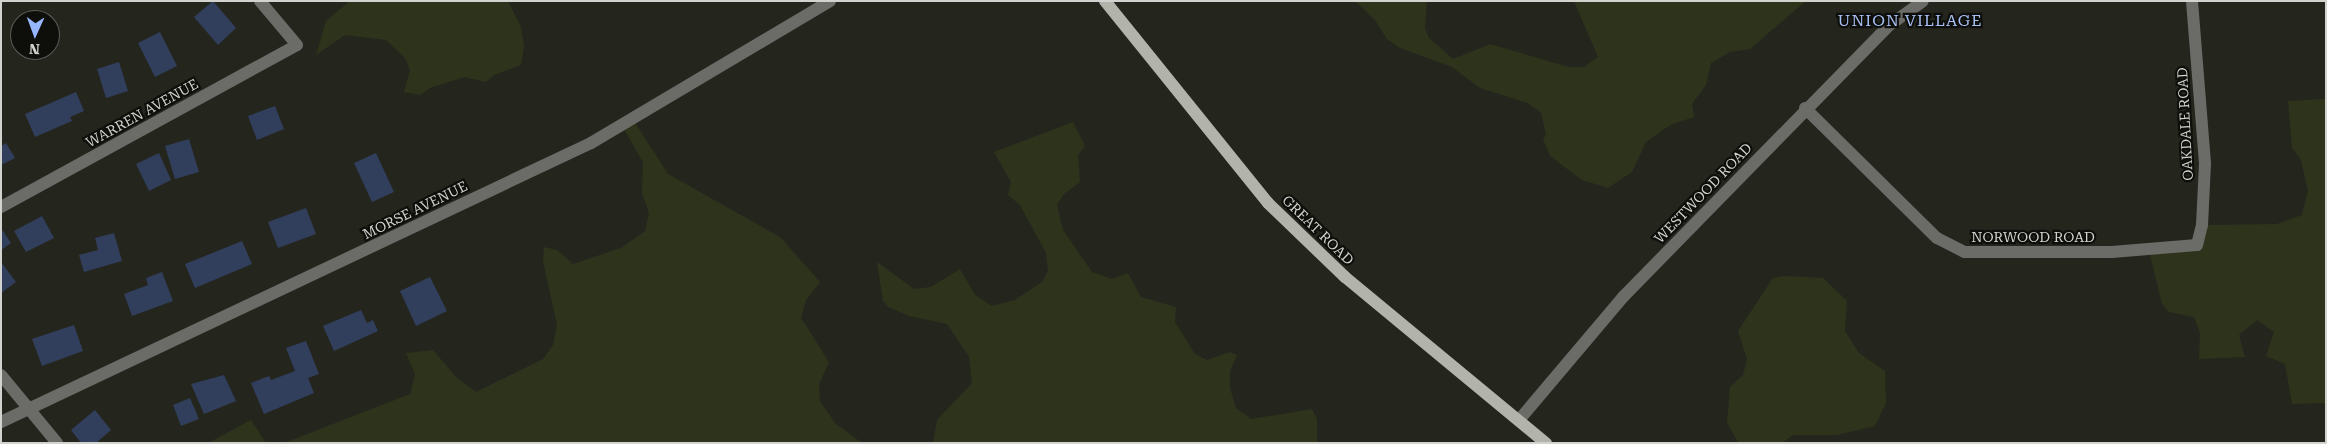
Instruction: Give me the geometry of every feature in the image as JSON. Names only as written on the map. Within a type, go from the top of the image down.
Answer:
[{"type":"main road","name":"GREAT ROAD","points":[[1105,1],[1268,203],[1346,277],[1546,443]]},
{"type":"street","name":"WARREN AVENUE","points":[[1,207],[297,44],[260,1]]},
{"type":"street","name":"MORSE AVENUE","points":[[1,422],[32,411],[591,143],[830,1]]},
{"type":"street","name":"WESTWOOD ROAD","points":[[1519,420],[1623,296],[1805,108],[1887,27],[1923,1]]},
{"type":"street","name":"OAKDALE ROAD","points":[[2192,1],[2205,163],[2202,225],[2197,245]]},
{"type":"street","name":"NORWOOD ROAD","points":[[1805,108],[1937,238],[1965,252],[2112,252],[2197,245]]},
{"type":"street","points":[[1,375],[57,443]]},
{"type":"green space","points":[[350,1],[508,1],[521,27],[524,46],[521,65],[494,75],[486,82],[465,77],[432,87],[420,95],[404,92],[410,70],[405,58],[386,40],[345,35],[316,55],[326,21]]},
{"type":"green space","points":[[1355,1],[1427,1],[1425,28],[1429,38],[1453,59],[1490,44],[1569,67],[1584,67],[1598,57],[1574,1],[1806,1],[1750,49],[1730,52],[1711,63],[1706,85],[1692,104],[1694,117],[1670,125],[1646,142],[1632,172],[1608,188],[1582,180],[1550,156],[1543,139],[1546,134],[1541,113],[1528,103],[1480,88],[1452,67],[1400,48],[1387,39],[1375,20]]},
{"type":"green space","points":[[2326,99],[2326,403],[2292,404],[2285,364],[2266,356],[2274,332],[2257,320],[2239,335],[2245,357],[2199,359],[2200,333],[2194,317],[2169,312],[2162,304],[2150,255],[2184,249],[2207,225],[2277,224],[2302,215],[2308,191],[2301,160],[2292,148],[2288,101]]},
{"type":"green space","points":[[632,118],[668,174],[780,237],[820,282],[806,300],[801,318],[829,362],[819,384],[820,401],[835,423],[862,443],[284,443],[410,394],[415,374],[406,353],[433,350],[456,377],[476,392],[543,359],[553,345],[557,325],[543,261],[544,247],[557,250],[573,264],[621,248],[645,231],[649,213],[642,193],[643,162],[621,124]]},
{"type":"green space","points":[[1073,122],[1085,146],[1078,155],[1080,182],[1063,195],[1057,205],[1063,230],[1092,272],[1112,279],[1128,273],[1141,297],[1176,307],[1175,322],[1195,354],[1207,360],[1230,352],[1237,355],[1230,371],[1230,388],[1236,408],[1251,419],[1312,409],[1317,419],[1317,443],[933,443],[937,420],[972,383],[969,357],[947,324],[909,316],[888,307],[883,301],[877,262],[914,289],[931,287],[960,269],[975,295],[992,306],[1015,300],[1042,282],[1048,271],[1046,253],[1020,205],[1008,195],[1011,182],[994,152]]},
{"type":"green space","points":[[1784,276],[1823,278],[1847,301],[1845,331],[1859,353],[1885,371],[1886,403],[1875,426],[1837,435],[1793,435],[1782,443],[1738,442],[1727,423],[1730,387],[1743,375],[1747,359],[1738,331],[1773,278]]},
{"type":"green space","points":[[251,420],[266,443],[208,443]]},
{"type":"building","points":[[213,1],[236,28],[218,45],[194,17]]},
{"type":"building","points":[[160,32],[177,66],[155,77],[138,43]]},
{"type":"building","points":[[119,62],[128,91],[106,98],[97,69]]},
{"type":"building","points":[[76,92],[84,111],[70,117],[72,121],[35,137],[25,114]]},
{"type":"building","points":[[275,106],[284,129],[257,140],[248,116]]},
{"type":"building","points":[[189,139],[199,172],[175,179],[165,146]]},
{"type":"building","points":[[6,143],[15,158],[1,165],[1,146]]},
{"type":"building","points":[[159,153],[171,180],[149,191],[136,164]]},
{"type":"building","points":[[376,153],[394,192],[372,202],[354,163]]},
{"type":"building","points":[[306,208],[316,234],[278,248],[268,222]]},
{"type":"building","points":[[42,216],[54,238],[26,252],[14,231]]},
{"type":"building","points":[[1,228],[11,243],[1,250]]},
{"type":"building","points":[[114,233],[122,261],[84,272],[79,255],[98,250],[95,238]]},
{"type":"building","points":[[242,241],[252,264],[195,288],[185,264]]},
{"type":"building","points":[[1,262],[16,282],[1,293]]},
{"type":"building","points":[[162,272],[173,301],[132,316],[124,294],[148,285],[146,278]]},
{"type":"building","points":[[430,277],[447,311],[416,326],[400,291]]},
{"type":"building","points":[[361,310],[367,323],[373,320],[378,331],[334,351],[323,326]]},
{"type":"building","points":[[74,325],[83,351],[42,366],[32,339]]},
{"type":"building","points":[[306,341],[319,374],[308,378],[314,393],[264,414],[251,383],[269,376],[271,380],[295,371],[286,348]]},
{"type":"building","points":[[224,375],[236,401],[204,414],[191,384]]},
{"type":"building","points":[[190,398],[199,419],[181,426],[173,405]]},
{"type":"building","points":[[95,410],[111,430],[96,443],[81,443],[71,430]]},
{"type":"district","name":"UNION VILLAGE","points":[[1910,21]]}]
